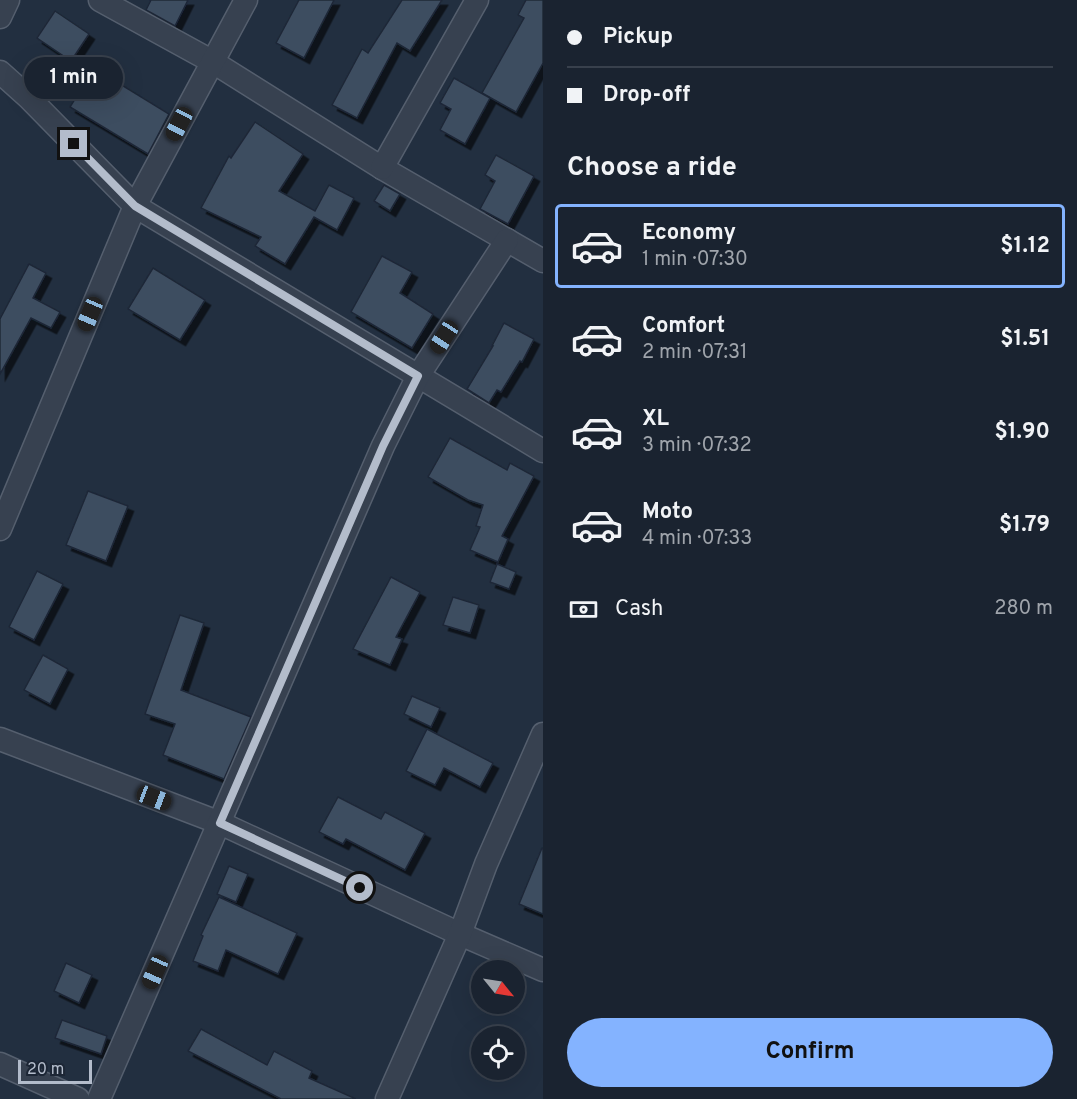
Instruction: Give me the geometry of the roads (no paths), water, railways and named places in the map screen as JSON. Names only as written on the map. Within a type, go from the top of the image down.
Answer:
[{"type":"street","points":[[0,17],[8,0]]},
{"type":"street","points":[[100,0],[213,62],[382,168],[543,261]]},
{"type":"street","points":[[0,529],[135,206],[246,0]]},
{"type":"street","points":[[382,168],[477,0]]},
{"type":"street","points":[[0,72],[29,98],[135,206],[543,451]]},
{"type":"street","points":[[99,1099],[383,446],[418,376],[507,240]]},
{"type":"street","points":[[387,1099],[460,934],[486,864],[543,734]]},
{"type":"street","points":[[0,740],[220,823],[543,970]]},
{"type":"street","points":[[0,1064],[78,1099]]}]
